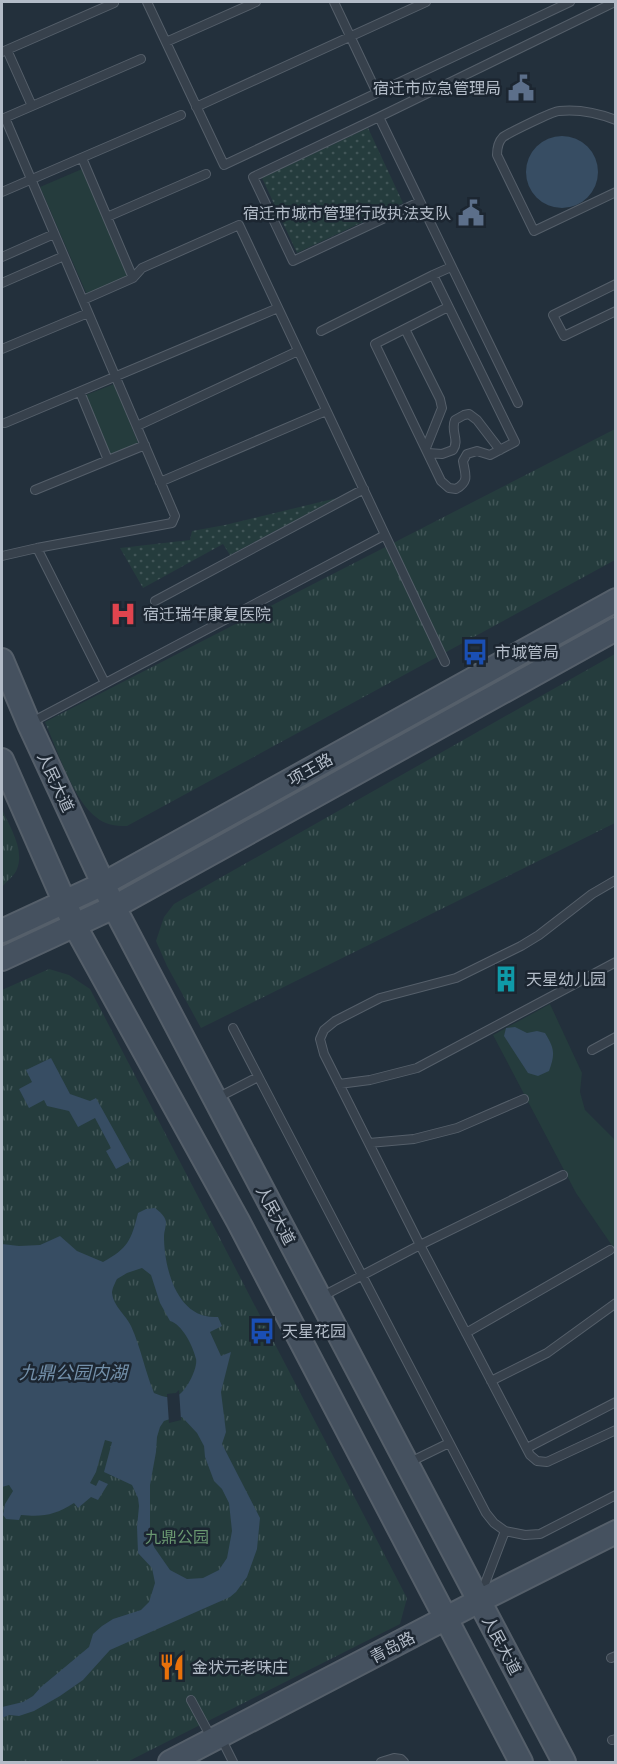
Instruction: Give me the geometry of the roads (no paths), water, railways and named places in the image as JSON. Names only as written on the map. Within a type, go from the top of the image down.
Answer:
[{"type":"main road","name":"项王路","points":[[2,931],[103,884],[615,600]]},
{"type":"main road","name":"项王路","points":[[2,959],[114,907],[615,629]]},
{"type":"main road","name":"人民大道","points":[[2,660],[29,724],[114,907],[564,1762]]},
{"type":"main road","points":[[2,760],[75,926],[238,1221],[521,1762]]},
{"type":"main road","name":"青岛路","points":[[170,1762],[615,1532]]},
{"type":"lane","points":[[147,2],[224,165],[569,2]]},
{"type":"lane","points":[[166,42],[256,2]]},
{"type":"lane","points":[[334,2],[377,93]]},
{"type":"lane","points":[[196,107],[426,2]]},
{"type":"lane","points":[[419,202],[293,261],[253,177],[615,2]]},
{"type":"lane","points":[[32,106],[4,51],[114,3]]},
{"type":"lane","points":[[2,553],[172,523],[175,516],[3,119],[141,59]]},
{"type":"lane","points":[[615,120],[587,112],[553,111],[503,137],[497,147],[497,155],[534,231],[615,192]]},
{"type":"lane","points":[[2,192],[180,115]]},
{"type":"lane","points":[[379,117],[518,403]]},
{"type":"lane","points":[[82,158],[133,278]]},
{"type":"lane","points":[[107,217],[206,174]]},
{"type":"lane","points":[[83,300],[133,278],[142,268],[239,225],[445,662]]},
{"type":"lane","points":[[2,257],[54,234]]},
{"type":"lane","points":[[2,283],[64,256]]},
{"type":"lane","points":[[321,331],[451,267]]},
{"type":"lane","points":[[433,275],[515,442],[490,455],[477,451],[467,454],[463,461],[466,482],[456,489],[452,489],[441,481],[375,344],[448,308]]},
{"type":"lane","points":[[615,284],[553,315],[564,336],[615,311]]},
{"type":"lane","points":[[5,423],[278,308]]},
{"type":"lane","points":[[2,349],[88,314]]},
{"type":"lane","points":[[405,329],[442,403],[427,451]]},
{"type":"lane","points":[[137,426],[298,351]]},
{"type":"lane","points":[[80,392],[108,460]]},
{"type":"lane","points":[[160,482],[326,411]]},
{"type":"lane","points":[[427,451],[442,454],[453,450],[456,441],[453,430],[455,420],[469,414],[474,416],[500,450]]},
{"type":"lane","points":[[35,490],[145,445]]},
{"type":"lane","points":[[155,601],[364,489]]},
{"type":"lane","points":[[29,724],[385,534]]},
{"type":"lane","points":[[37,548],[105,683]]},
{"type":"lane","points":[[615,880],[592,894],[539,935],[512,951],[456,978],[380,998],[330,1025],[324,1030],[320,1039],[324,1054],[420,1245],[530,1455],[537,1461],[547,1462],[615,1430]]},
{"type":"lane","points":[[339,1084],[370,1080],[417,1068],[615,962]]},
{"type":"lane","points":[[233,1028],[449,1443],[486,1513],[494,1523],[505,1531],[525,1535],[540,1534],[615,1495]]},
{"type":"lane","points":[[592,1050],[615,1037]]},
{"type":"lane","points":[[215,1099],[258,1077]]},
{"type":"lane","points":[[369,1143],[414,1138],[457,1128],[524,1099]]},
{"type":"lane","points":[[319,1298],[420,1245],[563,1175]]},
{"type":"lane","points":[[466,1333],[610,1250]]},
{"type":"lane","points":[[491,1381],[547,1353],[615,1303]]},
{"type":"lane","points":[[527,1448],[615,1402]]},
{"type":"lane","points":[[407,1464],[449,1443]]},
{"type":"lane","points":[[479,1601],[505,1531]]},
{"type":"lane","points":[[191,1700],[233,1762]]},
{"type":"lane","points":[[381,1762],[394,1758],[404,1762]]},
{"type":"water","points":[[562,136],[582,142],[592,152],[598,172],[592,192],[582,202],[562,208],[542,202],[532,192],[526,172],[532,152],[542,142]]},
{"type":"water","points":[[515,1027],[527,1033],[537,1031],[545,1033],[553,1052],[549,1071],[538,1076],[528,1073],[504,1036],[506,1028]]},
{"type":"water","points":[[51,1058],[70,1094],[90,1101],[96,1098],[131,1161],[116,1169],[106,1151],[111,1148],[95,1118],[78,1127],[69,1111],[47,1106],[44,1100],[29,1108],[19,1089],[32,1082],[26,1070]]},
{"type":"water","name":"九鼎公园内湖","points":[[155,1208],[165,1220],[167,1263],[176,1290],[192,1310],[204,1316],[218,1317],[222,1326],[210,1332],[221,1356],[231,1352],[221,1392],[226,1432],[222,1444],[260,1518],[257,1549],[247,1577],[230,1597],[110,1650],[83,1680],[60,1696],[34,1711],[2,1718],[2,1707],[23,1702],[33,1696],[89,1647],[93,1634],[102,1626],[113,1619],[141,1610],[149,1602],[155,1583],[152,1568],[138,1553],[138,1498],[132,1485],[104,1472],[112,1442],[105,1440],[96,1472],[90,1483],[96,1486],[99,1480],[108,1484],[98,1500],[91,1497],[78,1508],[74,1503],[49,1514],[21,1515],[19,1520],[6,1519],[3,1515],[5,1504],[13,1491],[9,1485],[2,1487],[2,1244],[40,1245],[60,1236],[77,1251],[103,1262],[123,1248],[133,1230],[138,1213]],"holes":[[[142,1268],[151,1275],[160,1303],[170,1321],[179,1326],[186,1336],[196,1359],[193,1374],[187,1385],[180,1394],[174,1397],[154,1393],[131,1326],[113,1298],[112,1290],[117,1279]],[[182,1417],[197,1433],[204,1446],[205,1457],[214,1481],[222,1489],[229,1503],[232,1531],[227,1558],[219,1570],[203,1578],[187,1579],[170,1570],[154,1547],[150,1529],[150,1485],[157,1437],[164,1421]]]},
{"type":"place","name":"宿迁市应急管理局","points":[[521,88]]},
{"type":"place","name":"宿迁市城市管理行政执法支队","points":[[471,213]]},
{"type":"place","name":"宿迁瑞年康复医院","points":[[123,614]]},
{"type":"place","name":"市城管局","points":[[475,652]]},
{"type":"place","name":"天星幼儿园","points":[[506,979]]},
{"type":"place","name":"天星花园","points":[[262,1331]]},
{"type":"place","name":"金状元老味庄","points":[[172,1667]]},
{"type":"park label","name":"九鼎公园","points":[[177,1537]]}]
